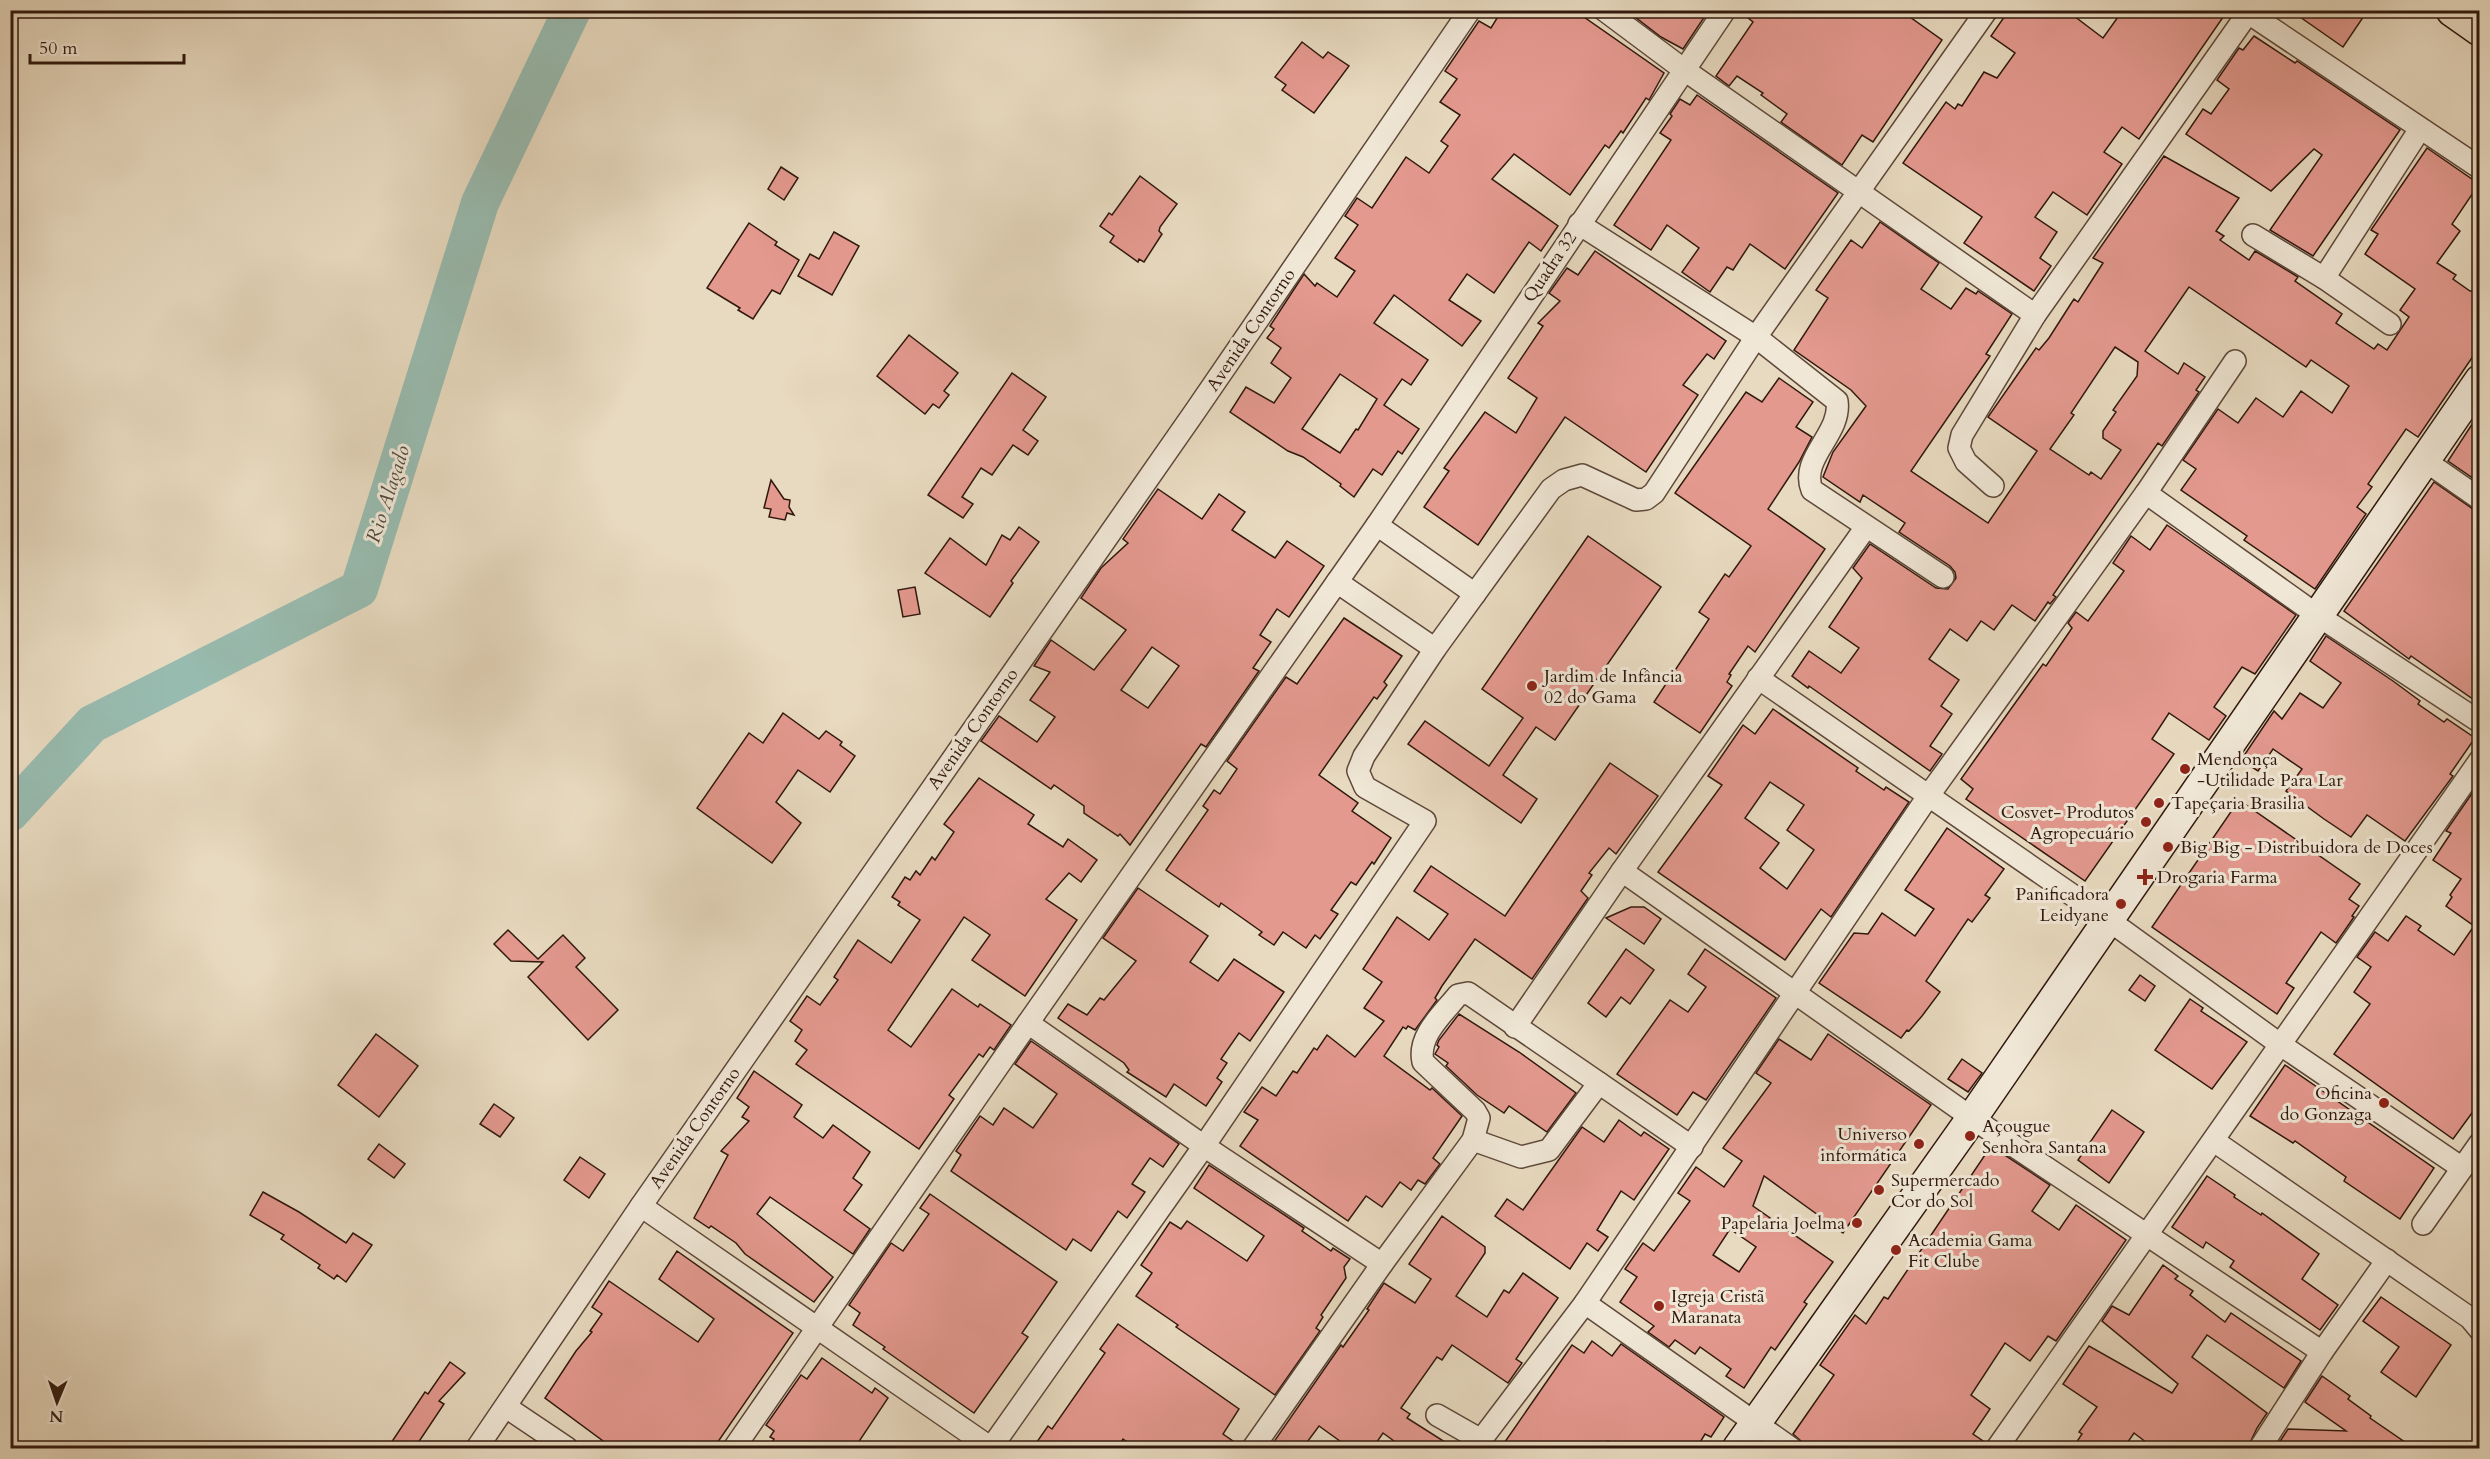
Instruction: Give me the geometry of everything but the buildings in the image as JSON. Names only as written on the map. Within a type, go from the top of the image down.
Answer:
[{"type":"main road","points":[[2453,10],[2480,29]]},
{"type":"street","name":"Avenida Contorno","points":[[477,1449],[641,1206],[1196,410],[1470,10]]},
{"type":"street","points":[[1604,10],[1683,69],[2035,315]]},
{"type":"street","name":"Quadra 32","points":[[734,1449],[1028,1023],[1377,525],[1725,10]]},
{"type":"street","points":[[641,1206],[991,1449],[1204,1146],[1425,821],[1365,787],[1358,771],[1364,756],[1435,649],[1551,489],[1564,480],[1582,475],[1636,500],[1654,493],[1756,337],[1987,10]]},
{"type":"street","points":[[1993,486],[1966,462],[1959,448],[1962,435],[2035,315],[2246,12],[2480,168]]},
{"type":"street","points":[[2324,278],[2420,129]]},
{"type":"street","points":[[1580,224],[1756,337],[1837,401],[1839,413],[1836,423],[1809,470],[1808,481],[1812,490],[1942,577]]},
{"type":"street","points":[[2253,235],[2324,278],[2390,324]]},
{"type":"street","points":[[1437,1415],[1486,1444],[1585,1304],[1796,995],[1929,795],[2146,493],[2235,361]]},
{"type":"street","points":[[1737,1449],[1972,1118],[2480,380]]},
{"type":"street","points":[[2424,460],[2480,499]]},
{"type":"street","points":[[2146,493],[2317,615],[2480,722]]},
{"type":"street","points":[[1377,525],[1475,594]]},
{"type":"street","points":[[1515,1027],[1622,871],[1866,527]]},
{"type":"street","points":[[1337,582],[1435,649]]},
{"type":"street","points":[[1758,678],[2107,919],[2281,1045],[2462,1168]]},
{"type":"street","points":[[1997,1449],[2480,760]]},
{"type":"street","points":[[1622,871],[1972,1118],[2322,1352]]},
{"type":"street","points":[[1252,1449],[1382,1264],[1473,1140],[1479,1118],[1475,1111],[1423,1062],[1421,1053],[1425,1038],[1458,995],[1468,993],[1692,1147]]},
{"type":"street","points":[[1028,1023],[1204,1146],[1382,1264]]},
{"type":"street","points":[[1473,1140],[1521,1157],[1549,1150],[1599,1083]]},
{"type":"street","points":[[2214,1141],[2470,1318],[2480,1330]]},
{"type":"street","points":[[2422,1224],[2480,1143]]},
{"type":"street","points":[[2259,1449],[2322,1352],[2387,1260]]},
{"type":"street","points":[[1585,1304],[1791,1449]]},
{"type":"street","points":[[506,1407],[567,1449]]},
{"type":"waterway","name":"Rio Alagado","points":[[10,813],[92,724],[359,589],[480,203],[572,10]]},
{"type":"place","name":"Jardim de Infância 02 do Gama","points":[[1532,686]]},
{"type":"place","name":"Mendonça -Utilidade Para Lar","points":[[2185,769]]},
{"type":"place","name":"Tapeçaria Brasilia","points":[[2159,803]]},
{"type":"place","name":"Cosvet- Produtos Agropecuário","points":[[2146,822]]},
{"type":"place","name":"Big Big - Distribuidora de Doces","points":[[2168,847]]},
{"type":"place","name":"Drogaria Farma","points":[[2145,877]]},
{"type":"place","name":"Panificadora Leidyane","points":[[2121,904]]},
{"type":"place","name":"Oficina do Gonzaga","points":[[2384,1103]]},
{"type":"place","name":"Açougue Senhora Santana","points":[[1970,1136]]},
{"type":"place","name":"Universo informática","points":[[1919,1144]]},
{"type":"place","name":"Supermercado Cor do Sol","points":[[1879,1190]]},
{"type":"place","name":"Papelaria Joelma","points":[[1857,1223]]},
{"type":"place","name":"Academia Gama Fit Clube","points":[[1896,1250]]},
{"type":"place","name":"Igreja Cristã Maranata","points":[[1659,1306]]}]
